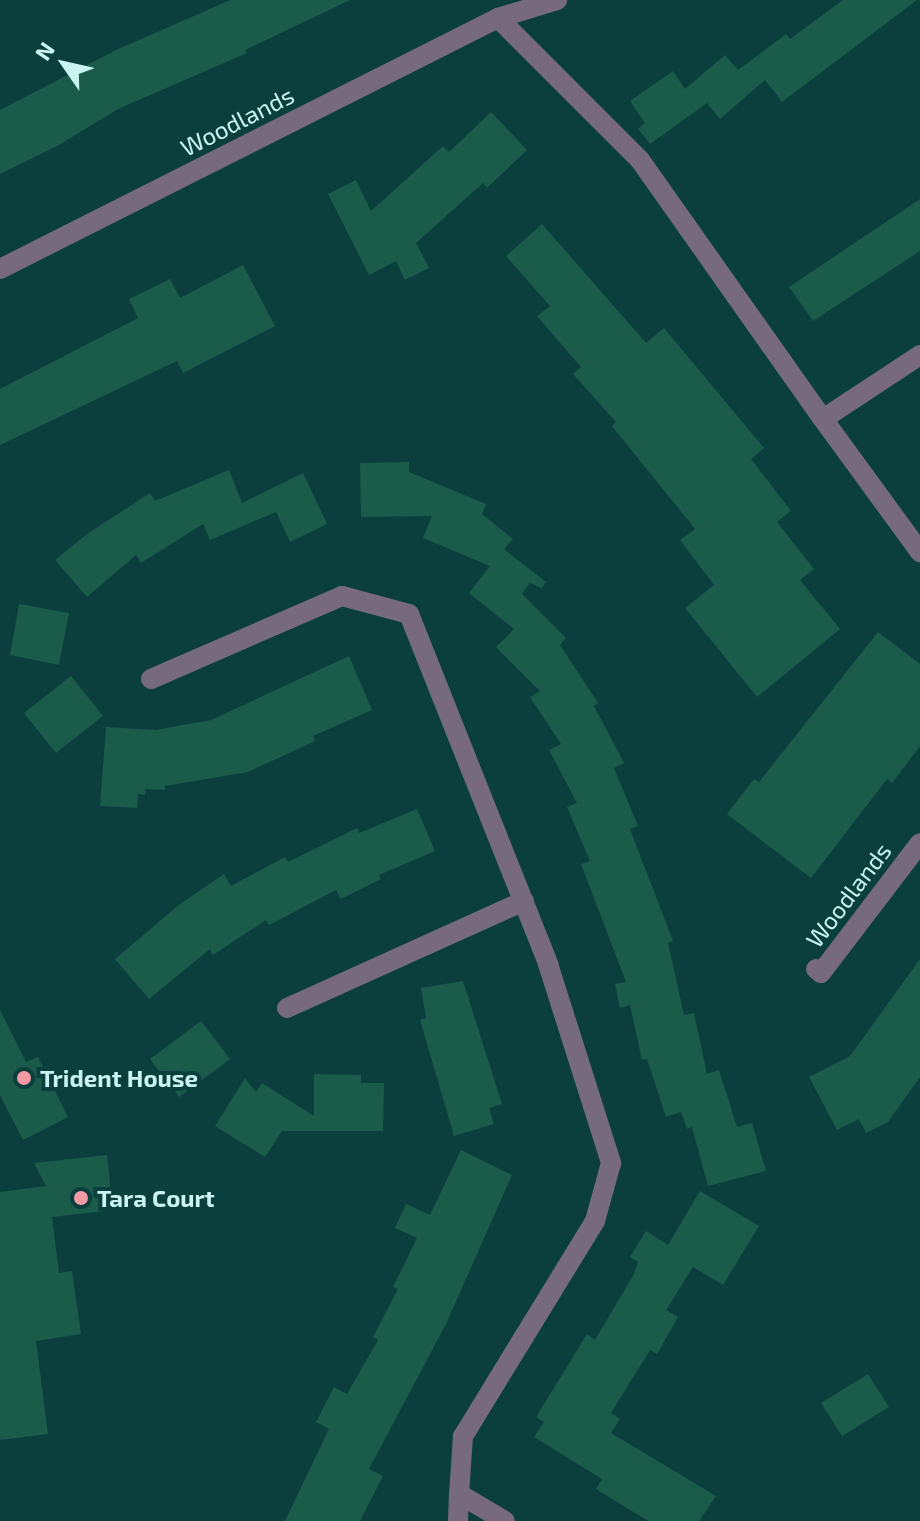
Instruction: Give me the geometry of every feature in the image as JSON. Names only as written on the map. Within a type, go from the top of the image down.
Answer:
[{"type":"street","name":"Woodlands","points":[[0,269],[498,18],[557,0]]},
{"type":"street","points":[[498,18],[640,160],[920,552]]},
{"type":"street","points":[[823,419],[920,355]]},
{"type":"street","points":[[151,679],[342,596],[409,614],[548,964],[611,1163],[595,1221],[463,1436],[458,1521]]},
{"type":"street","name":"Woodlands","points":[[816,969],[821,973],[920,843]]},
{"type":"street","points":[[287,1008],[524,901]]},
{"type":"street","points":[[459,1494],[505,1521]]},
{"type":"building","points":[[230,0],[350,0],[245,50],[247,53],[118,109],[59,145],[0,174],[0,110],[114,51]]},
{"type":"building","points":[[843,0],[917,0],[782,102],[765,80],[720,119],[707,103],[650,144],[638,129],[645,123],[630,101],[673,71],[685,89],[725,55],[738,70],[786,34],[790,39]]},
{"type":"building","points":[[491,112],[527,150],[487,188],[483,183],[416,243],[429,268],[405,280],[396,261],[369,275],[328,194],[356,180],[371,211],[443,146],[449,152]]},
{"type":"building","points":[[920,199],[920,251],[813,321],[789,287]]},
{"type":"building","points":[[542,224],[646,343],[664,328],[764,448],[751,459],[791,511],[777,522],[814,569],[800,580],[840,629],[757,697],[685,608],[714,585],[680,540],[695,529],[612,426],[616,422],[573,374],[581,367],[537,316],[550,306],[506,256]]},
{"type":"building","points":[[243,265],[275,326],[183,373],[177,361],[0,445],[0,389],[138,318],[129,299],[170,279],[180,298]]},
{"type":"building","points":[[409,462],[409,472],[486,504],[482,514],[513,539],[504,549],[546,582],[542,588],[530,583],[522,594],[566,638],[560,645],[598,703],[594,706],[624,763],[614,768],[638,826],[630,829],[673,941],[668,943],[684,1015],[694,1013],[707,1074],[719,1070],[737,1127],[752,1123],[766,1171],[708,1186],[692,1127],[687,1129],[681,1112],[666,1117],[647,1059],[642,1060],[630,1005],[620,1008],[615,984],[626,982],[581,864],[590,861],[567,807],[577,803],[549,750],[561,744],[530,697],[540,691],[496,647],[514,629],[469,593],[490,566],[423,538],[432,516],[361,517],[360,463]]},
{"type":"building","points":[[229,470],[242,503],[303,473],[327,524],[290,542],[276,512],[210,540],[203,524],[141,563],[136,555],[87,597],[55,560],[87,534],[150,493],[155,501]]},
{"type":"building","points":[[19,604],[69,613],[59,665],[10,655]]},
{"type":"building","points":[[878,632],[920,664],[920,746],[892,783],[887,779],[811,878],[727,814],[754,779],[759,782]]},
{"type":"building","points":[[349,656],[372,710],[313,736],[315,741],[248,772],[165,786],[165,790],[146,789],[145,795],[138,794],[137,808],[100,806],[106,727],[156,730],[211,720]]},
{"type":"building","points":[[71,676],[103,716],[56,753],[24,713]]},
{"type":"building","points":[[417,809],[435,851],[379,875],[381,879],[341,899],[336,890],[269,925],[266,920],[213,955],[210,949],[149,999],[115,959],[180,904],[224,874],[231,886],[285,857],[288,862],[357,828],[359,833]]},
{"type":"building","points":[[920,959],[920,1077],[888,1122],[866,1133],[859,1119],[837,1130],[809,1077],[850,1056]]},
{"type":"building","points":[[463,981],[502,1104],[489,1108],[494,1124],[454,1136],[420,1020],[426,1018],[421,988]]},
{"type":"building","name":"Trident House","points":[[0,1010],[26,1062],[38,1057],[68,1117],[23,1140],[0,1095]]},
{"type":"building","points":[[201,1021],[230,1059],[179,1097],[150,1059]]},
{"type":"building","points":[[314,1074],[361,1075],[361,1083],[384,1083],[383,1131],[282,1131],[265,1157],[215,1126],[245,1078],[256,1092],[262,1083],[314,1116]]},
{"type":"building","points":[[461,1150],[512,1175],[446,1324],[369,1469],[383,1476],[360,1521],[285,1521],[329,1429],[316,1422],[334,1387],[347,1394],[378,1340],[373,1337],[398,1289],[393,1287],[417,1238],[395,1228],[406,1204],[430,1215]]},
{"type":"building","points":[[107,1155],[113,1210],[52,1217],[59,1273],[72,1271],[81,1334],[36,1341],[48,1434],[0,1440],[0,1192],[46,1186],[34,1163]]},
{"type":"building","points":[[700,1191],[759,1226],[723,1285],[693,1267],[666,1310],[678,1317],[657,1354],[650,1350],[611,1413],[620,1419],[611,1433],[716,1496],[699,1521],[648,1521],[596,1489],[602,1479],[534,1437],[544,1422],[536,1417],[587,1334],[595,1340],[634,1274],[638,1262],[630,1257],[646,1231],[668,1245]]},
{"type":"building","points":[[868,1374],[889,1407],[842,1436],[821,1403]]},
{"type":"place","name":"Trident House","points":[[24,1078]]},
{"type":"place","name":"Tara Court","points":[[81,1198]]}]
